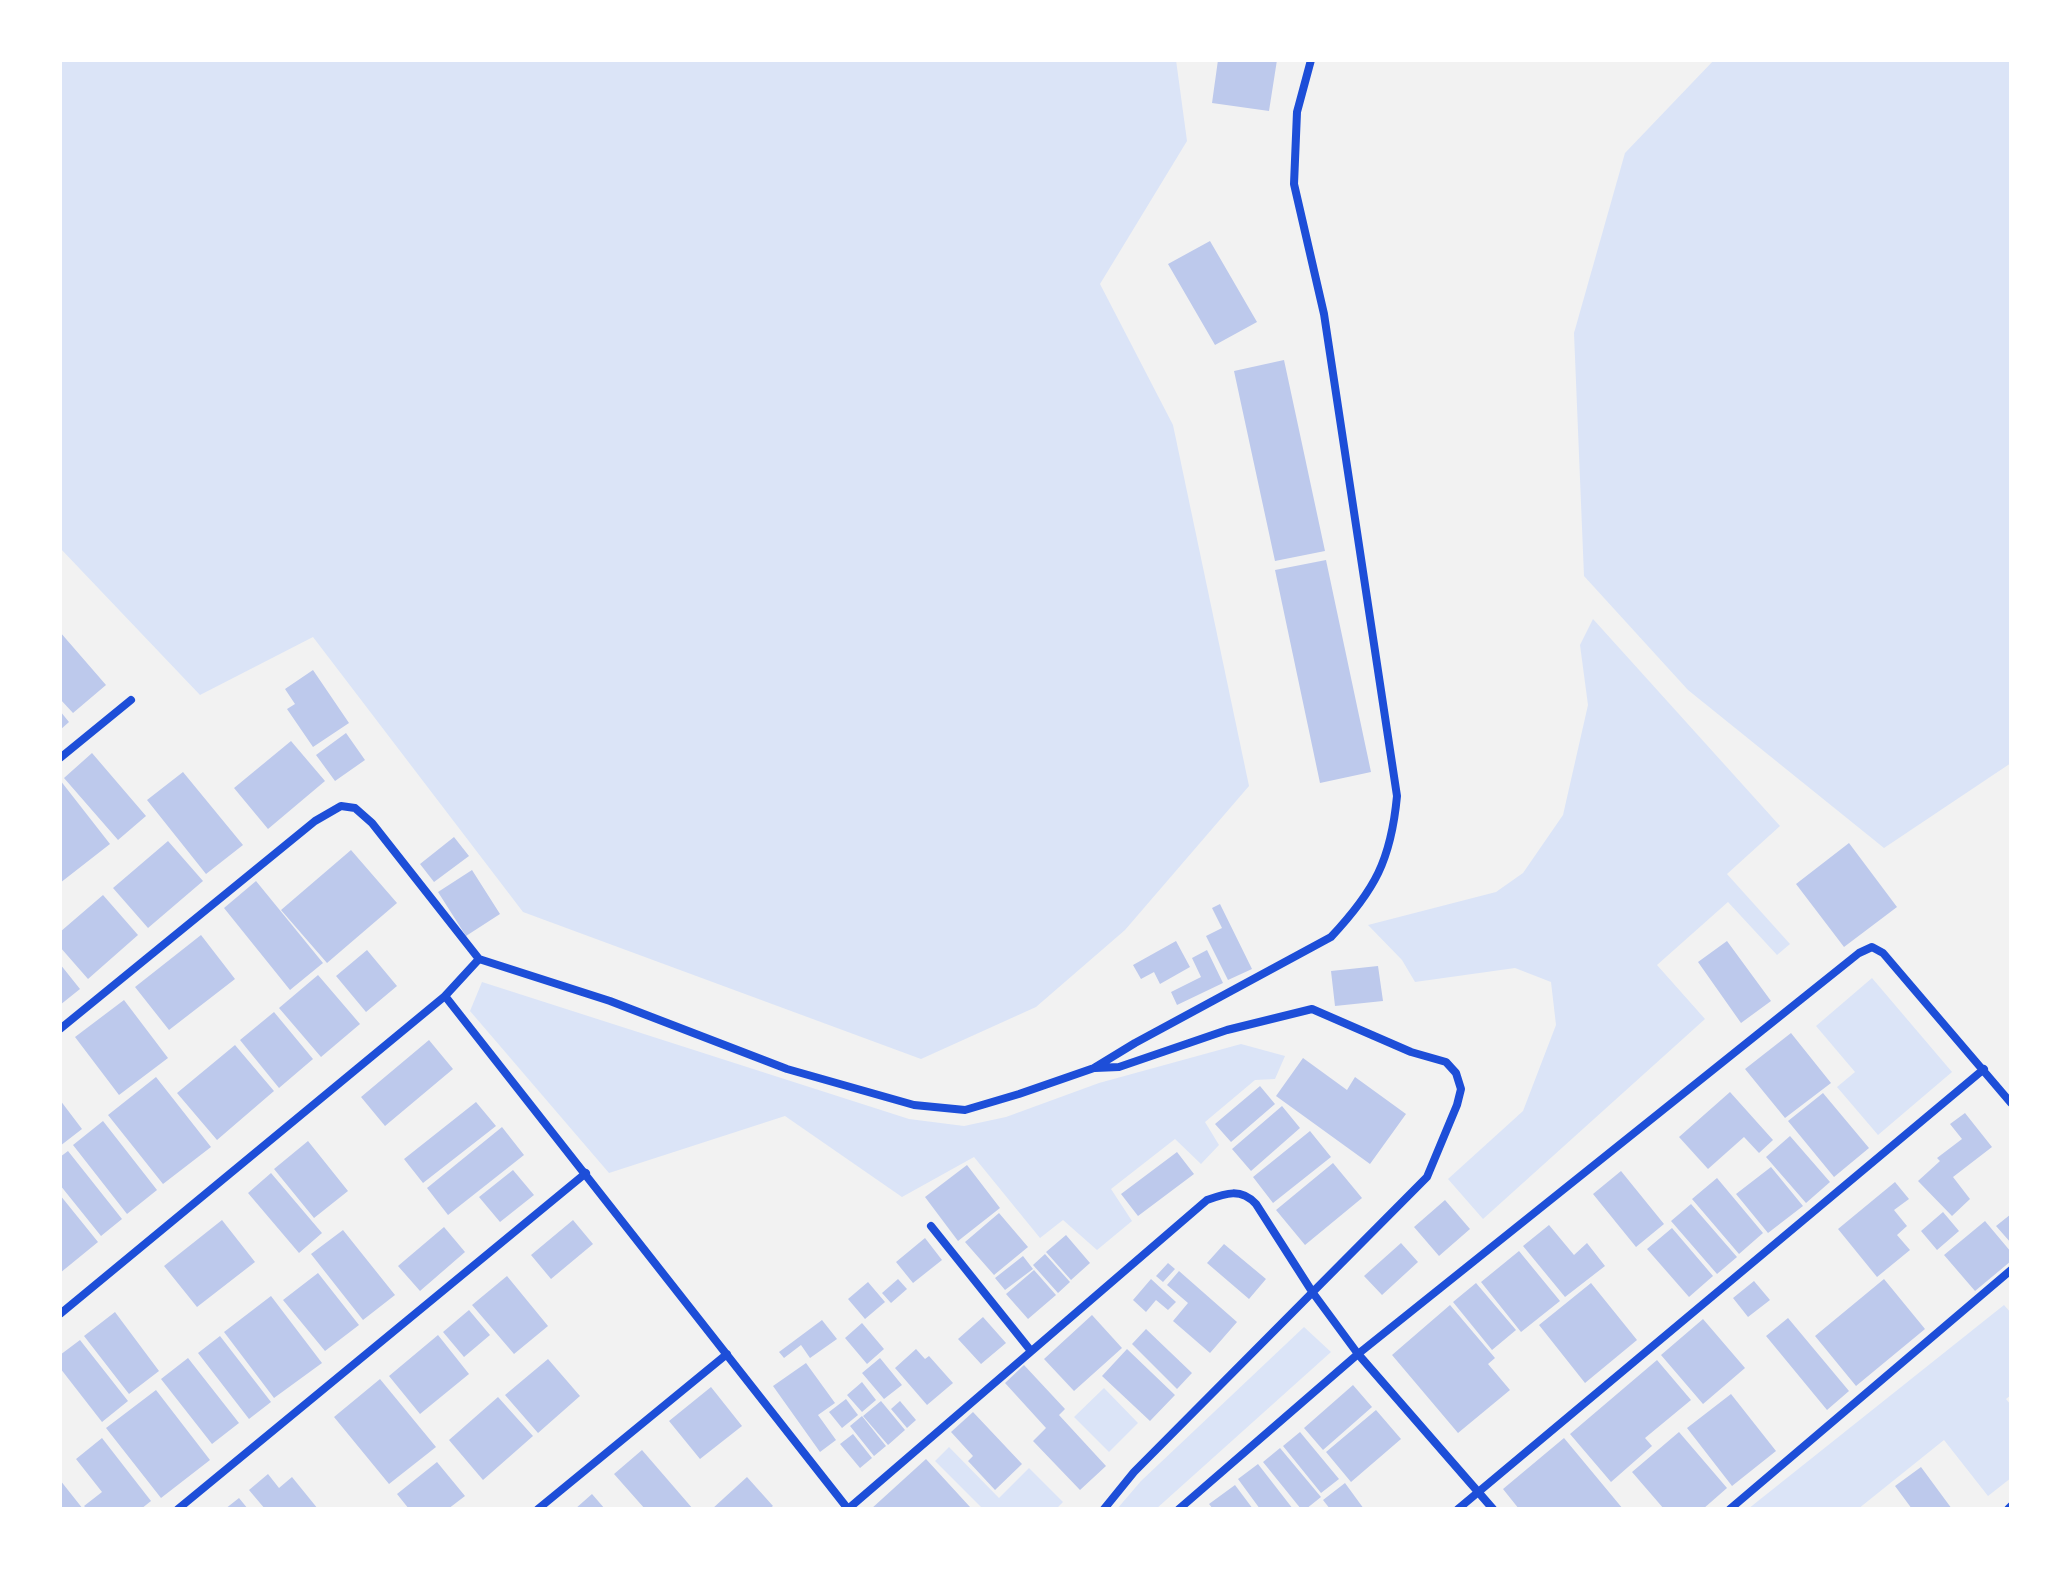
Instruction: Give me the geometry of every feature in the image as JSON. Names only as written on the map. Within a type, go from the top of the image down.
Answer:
[{"type":"street","points":[[60,1029],[315,821],[341,806],[355,808],[372,823],[479,959],[610,1001],[787,1069],[914,1105],[965,1110],[1094,1068],[1331,937],[1353,914],[1384,864],[1394,831],[1397,796],[1324,314],[1294,184],[1297,112],[1311,60]]},
{"type":"street","points":[[60,758],[131,700]]},
{"type":"street","points":[[1179,1509],[1358,1354],[1859,953],[1872,947],[1883,953],[2011,1103]]},
{"type":"street","points":[[60,1314],[445,996],[479,959]]},
{"type":"street","points":[[445,996],[848,1509],[1207,1200],[1224,1194],[1248,1195],[1358,1354],[1493,1509]]},
{"type":"street","points":[[1094,1068],[1119,1067],[1227,1030],[1312,1009],[1411,1052],[1446,1062],[1456,1073],[1461,1089],[1427,1177],[1134,1472],[1104,1509]]},
{"type":"street","points":[[1458,1509],[1984,1069]]},
{"type":"street","points":[[178,1509],[586,1173]]},
{"type":"street","points":[[931,1226],[1031,1351]]},
{"type":"street","points":[[1730,1509],[2011,1270]]},
{"type":"street","points":[[538,1509],[727,1354]]},
{"type":"shaded area","points":[[60,60],[1176,60],[1187,141],[1100,284],[1173,425],[1249,786],[1125,930],[1036,1007],[921,1059],[523,912],[313,637],[200,695],[60,548]]},
{"type":"shaded area","points":[[1714,60],[2011,60],[2011,763],[1884,848],[1688,690],[1584,576],[1574,333],[1625,153]]},
{"type":"shaded area","points":[[1593,619],[1780,826],[1727,874],[1790,944],[1777,955],[1728,902],[1657,965],[1705,1019],[1483,1219],[1448,1179],[1523,1111],[1556,1025],[1551,982],[1515,968],[1415,982],[1402,960],[1368,925],[1496,892],[1523,873],[1563,815],[1588,705],[1580,645]]},
{"type":"shaded area","points":[[1872,978],[1952,1072],[1878,1135],[1837,1087],[1855,1072],[1816,1026]]},
{"type":"shaded area","points":[[482,982],[909,1119],[964,1126],[1006,1117],[1099,1083],[1241,1044],[1285,1056],[1275,1079],[1255,1080],[1205,1122],[1219,1145],[1201,1164],[1175,1139],[1111,1189],[1132,1221],[1097,1250],[1063,1220],[1040,1238],[974,1157],[902,1197],[785,1116],[609,1173],[470,1011]]},
{"type":"shaded area","points":[[2004,1305],[2011,1313],[2011,1395],[2006,1399],[2011,1405],[2011,1478],[1988,1496],[1944,1440],[1858,1509],[1748,1509]]},
{"type":"shaded area","points":[[1304,1327],[1331,1352],[1156,1509],[1117,1509],[1141,1481]]},
{"type":"shaded area","points":[[1104,1388],[1138,1423],[1109,1452],[1074,1417]]},
{"type":"shaded area","points":[[949,1447],[999,1498],[1029,1468],[1063,1502],[1056,1509],[983,1509],[935,1461]]},
{"type":"building","points":[[1218,60],[1277,60],[1269,111],[1212,103]]},
{"type":"building","points":[[1210,241],[1257,322],[1215,345],[1168,264]]},
{"type":"building","points":[[1284,360],[1325,551],[1275,561],[1234,371]]},
{"type":"building","points":[[1326,560],[1371,772],[1320,783],[1275,570]]},
{"type":"building","points":[[60,632],[106,685],[73,713],[60,699]]},
{"type":"building","points":[[313,670],[349,723],[313,747],[287,709],[295,704],[285,689]]},
{"type":"building","points":[[60,711],[69,722],[60,730]]},
{"type":"building","points":[[346,733],[365,760],[335,781],[316,755]]},
{"type":"building","points":[[291,741],[325,781],[268,829],[234,788]]},
{"type":"building","points":[[92,753],[146,816],[118,840],[64,778]]},
{"type":"building","points":[[183,772],[243,845],[206,874],[147,800]]},
{"type":"building","points":[[60,780],[110,844],[60,883]]},
{"type":"building","points":[[454,837],[469,856],[434,882],[420,864]]},
{"type":"building","points":[[168,841],[203,881],[148,928],[113,888]]},
{"type":"building","points":[[1849,843],[1897,907],[1844,947],[1796,884]]},
{"type":"building","points":[[351,850],[397,903],[327,963],[281,910]]},
{"type":"building","points":[[472,870],[500,914],[466,936],[438,892]]},
{"type":"building","points":[[256,881],[323,963],[290,990],[224,908]]},
{"type":"building","points":[[103,895],[138,935],[88,979],[60,947],[60,932]]},
{"type":"building","points":[[1220,904],[1252,969],[1228,980],[1206,936],[1222,928],[1212,908]]},
{"type":"building","points":[[201,935],[235,979],[169,1030],[135,987]]},
{"type":"building","points":[[1176,941],[1190,967],[1160,984],[1154,972],[1141,979],[1133,965]]},
{"type":"building","points":[[1727,941],[1771,1001],[1741,1023],[1698,962]]},
{"type":"building","points":[[367,950],[397,986],[366,1012],[336,976]]},
{"type":"building","points":[[1207,950],[1223,983],[1177,1005],[1171,992],[1201,977],[1192,958]]},
{"type":"building","points":[[60,964],[80,989],[60,1005]]},
{"type":"building","points":[[1378,966],[1383,1001],[1335,1006],[1331,971]]},
{"type":"building","points":[[318,975],[360,1024],[321,1057],[279,1008]]},
{"type":"building","points":[[124,1000],[168,1058],[119,1095],[75,1037]]},
{"type":"building","points":[[274,1012],[313,1059],[279,1088],[240,1040]]},
{"type":"building","points":[[1791,1033],[1831,1083],[1785,1118],[1745,1069]]},
{"type":"building","points":[[429,1040],[453,1069],[385,1126],[361,1097]]},
{"type":"building","points":[[235,1045],[274,1091],[217,1140],[177,1093]]},
{"type":"building","points":[[1303,1058],[1347,1090],[1355,1077],[1406,1114],[1370,1164],[1276,1096]]},
{"type":"building","points":[[156,1077],[211,1147],[163,1184],[108,1115]]},
{"type":"building","points":[[1260,1086],[1275,1104],[1231,1142],[1215,1124]]},
{"type":"building","points":[[1730,1092],[1773,1140],[1759,1153],[1744,1137],[1708,1169],[1679,1137]]},
{"type":"building","points":[[1823,1093],[1869,1148],[1834,1177],[1788,1121]]},
{"type":"building","points":[[60,1100],[82,1129],[60,1146]]},
{"type":"building","points":[[476,1102],[496,1126],[423,1183],[404,1159]]},
{"type":"building","points":[[1282,1106],[1300,1128],[1251,1171],[1232,1149]]},
{"type":"building","points":[[1965,1113],[1992,1147],[1953,1177],[1970,1199],[1952,1216],[1918,1181],[1940,1161],[1937,1158],[1962,1139],[1950,1124]]},
{"type":"building","points":[[103,1121],[157,1190],[127,1214],[73,1145]]},
{"type":"building","points":[[502,1127],[524,1155],[448,1215],[427,1188]]},
{"type":"building","points":[[1310,1131],[1331,1157],[1273,1203],[1253,1177]]},
{"type":"building","points":[[1790,1136],[1830,1182],[1806,1203],[1766,1157]]},
{"type":"building","points":[[308,1141],[348,1191],[314,1218],[274,1169]]},
{"type":"building","points":[[68,1151],[122,1219],[101,1236],[60,1185],[60,1157]]},
{"type":"building","points":[[1177,1152],[1194,1174],[1138,1216],[1121,1194]]},
{"type":"building","points":[[1333,1163],[1362,1198],[1305,1245],[1276,1210]]},
{"type":"building","points":[[967,1165],[1000,1208],[958,1241],[925,1197]]},
{"type":"building","points":[[1771,1167],[1803,1206],[1768,1233],[1736,1194]]},
{"type":"building","points":[[513,1170],[534,1195],[500,1222],[479,1197]]},
{"type":"building","points":[[1621,1171],[1664,1224],[1636,1247],[1593,1194]]},
{"type":"building","points":[[271,1173],[322,1233],[299,1253],[248,1193]]},
{"type":"building","points":[[1717,1178],[1763,1233],[1739,1254],[1692,1199]]},
{"type":"building","points":[[1895,1182],[1909,1199],[1894,1210],[1907,1226],[1897,1235],[1910,1250],[1877,1277],[1838,1229]]},
{"type":"building","points":[[60,1195],[98,1242],[60,1273]]},
{"type":"building","points":[[1445,1200],[1470,1229],[1439,1256],[1414,1227]]},
{"type":"building","points":[[1691,1204],[1737,1257],[1717,1274],[1671,1221]]},
{"type":"building","points":[[1943,1212],[1959,1231],[1937,1250],[1921,1231]]},
{"type":"building","points":[[999,1213],[1028,1247],[994,1275],[965,1242]]},
{"type":"building","points":[[2011,1214],[2011,1243],[1996,1226]]},
{"type":"building","points":[[222,1220],[255,1262],[197,1307],[164,1266]]},
{"type":"building","points":[[573,1220],[593,1244],[551,1279],[531,1255]]},
{"type":"building","points":[[1985,1221],[2011,1252],[2011,1261],[1975,1291],[1944,1255]]},
{"type":"building","points":[[1549,1225],[1574,1255],[1587,1243],[1605,1266],[1565,1297],[1523,1246]]},
{"type":"building","points":[[444,1227],[465,1252],[420,1291],[398,1266]]},
{"type":"building","points":[[1672,1228],[1713,1276],[1689,1297],[1647,1249]]},
{"type":"building","points":[[343,1230],[395,1295],[363,1320],[311,1254]]},
{"type":"building","points":[[1066,1235],[1090,1263],[1071,1280],[1046,1252]]},
{"type":"building","points":[[925,1238],[942,1260],[913,1283],[896,1262]]},
{"type":"building","points":[[1401,1243],[1418,1262],[1382,1295],[1364,1276]]},
{"type":"building","points":[[1224,1244],[1266,1279],[1249,1299],[1207,1263]]},
{"type":"building","points":[[1519,1251],[1560,1301],[1521,1332],[1481,1282]]},
{"type":"building","points":[[1045,1254],[1070,1282],[1058,1293],[1033,1265]]},
{"type":"building","points":[[1023,1256],[1033,1269],[1005,1290],[995,1278]]},
{"type":"building","points":[[1168,1263],[1175,1269],[1163,1282],[1156,1276]]},
{"type":"building","points":[[1034,1270],[1056,1295],[1028,1319],[1006,1294]]},
{"type":"building","points":[[1179,1271],[1237,1322],[1210,1353],[1173,1321],[1188,1303],[1167,1285]]},
{"type":"building","points":[[318,1273],[359,1325],[325,1351],[283,1300]]},
{"type":"building","points":[[507,1276],[548,1326],[514,1354],[472,1305]]},
{"type":"building","points":[[898,1279],[907,1289],[891,1303],[882,1293]]},
{"type":"building","points":[[1151,1279],[1176,1302],[1168,1310],[1156,1300],[1146,1312],[1133,1300]]},
{"type":"building","points":[[1884,1279],[1925,1329],[1856,1386],[1815,1336]]},
{"type":"building","points":[[1754,1281],[1770,1300],[1748,1317],[1733,1298]]},
{"type":"building","points":[[868,1282],[885,1302],[865,1319],[848,1299]]},
{"type":"building","points":[[1476,1283],[1516,1330],[1492,1350],[1453,1302]]},
{"type":"building","points":[[1591,1283],[1637,1340],[1585,1383],[1539,1325]]},
{"type":"building","points":[[271,1296],[322,1363],[274,1398],[224,1332]]},
{"type":"building","points":[[1450,1305],[1495,1358],[1488,1364],[1510,1390],[1458,1433],[1392,1355]]},
{"type":"building","points":[[469,1310],[490,1335],[464,1357],[443,1332]]},
{"type":"building","points":[[115,1312],[159,1371],[129,1394],[84,1336]]},
{"type":"building","points":[[1092,1315],[1122,1348],[1074,1391],[1044,1359]]},
{"type":"building","points":[[983,1317],[1006,1343],[981,1364],[958,1339]]},
{"type":"building","points":[[1788,1318],[1849,1391],[1827,1410],[1766,1336]]},
{"type":"building","points":[[1703,1319],[1745,1368],[1703,1404],[1661,1355]]},
{"type":"building","points":[[822,1320],[837,1339],[810,1358],[801,1345],[784,1358],[779,1352]]},
{"type":"building","points":[[862,1323],[884,1349],[867,1364],[845,1338]]},
{"type":"building","points":[[1146,1329],[1192,1373],[1177,1389],[1132,1344]]},
{"type":"building","points":[[438,1335],[469,1374],[420,1414],[389,1376]]},
{"type":"building","points":[[220,1336],[271,1402],[249,1419],[198,1353]]},
{"type":"building","points":[[80,1340],[128,1401],[102,1422],[60,1368],[60,1355]]},
{"type":"building","points":[[916,1349],[925,1359],[929,1356],[953,1383],[927,1405],[895,1368]]},
{"type":"building","points":[[1127,1349],[1175,1395],[1150,1421],[1102,1376]]},
{"type":"building","points":[[188,1358],[239,1423],[212,1444],[161,1379]]},
{"type":"building","points":[[880,1358],[902,1385],[884,1399],[862,1373]]},
{"type":"building","points":[[548,1359],[580,1396],[538,1433],[505,1395]]},
{"type":"building","points":[[1657,1360],[1691,1400],[1645,1438],[1652,1446],[1611,1482],[1570,1434]]},
{"type":"building","points":[[806,1363],[835,1403],[818,1415],[836,1440],[820,1452],[773,1386]]},
{"type":"building","points":[[1024,1365],[1065,1409],[1059,1415],[1106,1466],[1080,1490],[1033,1441],[1046,1428],[1005,1383]]},
{"type":"building","points":[[380,1379],[436,1447],[389,1484],[334,1417]]},
{"type":"building","points":[[862,1382],[876,1400],[862,1412],[847,1395]]},
{"type":"building","points":[[1353,1385],[1372,1407],[1323,1450],[1304,1428]]},
{"type":"building","points":[[711,1387],[742,1426],[700,1459],[669,1421]]},
{"type":"building","points":[[156,1390],[210,1460],[161,1498],[106,1428]]},
{"type":"building","points":[[1731,1394],[1776,1451],[1732,1486],[1687,1428]]},
{"type":"building","points":[[498,1397],[533,1436],[483,1480],[449,1440]]},
{"type":"building","points":[[846,1399],[858,1415],[842,1428],[829,1412]]},
{"type":"building","points":[[881,1401],[905,1430],[888,1445],[863,1416]]},
{"type":"building","points":[[900,1401],[916,1420],[907,1428],[891,1409]]},
{"type":"building","points":[[1376,1410],[1401,1439],[1351,1482],[1326,1452]]},
{"type":"building","points":[[973,1412],[1022,1464],[995,1490],[968,1461],[973,1456],[951,1432]]},
{"type":"building","points":[[862,1416],[886,1446],[874,1456],[850,1426]]},
{"type":"building","points":[[1300,1432],[1339,1479],[1321,1493],[1283,1446]]},
{"type":"building","points":[[1679,1432],[1727,1488],[1703,1509],[1664,1509],[1632,1472]]},
{"type":"building","points":[[853,1434],[872,1458],[860,1468],[840,1444]]},
{"type":"building","points":[[102,1438],[151,1501],[141,1509],[87,1509],[84,1506],[102,1492],[76,1459]]},
{"type":"building","points":[[1564,1438],[1623,1509],[1519,1509],[1503,1489]]},
{"type":"building","points":[[1280,1448],[1321,1497],[1306,1509],[1301,1509],[1263,1462]]},
{"type":"building","points":[[642,1450],[693,1509],[645,1509],[614,1474]]},
{"type":"building","points":[[926,1459],[970,1507],[871,1509]]},
{"type":"building","points":[[437,1462],[465,1496],[448,1509],[409,1509],[397,1494]]},
{"type":"building","points":[[1258,1464],[1293,1509],[1260,1509],[1238,1479]]},
{"type":"building","points":[[1921,1467],[1952,1509],[1912,1509],[1895,1486]]},
{"type":"building","points":[[268,1474],[279,1488],[292,1477],[318,1509],[265,1509],[249,1490]]},
{"type":"building","points":[[747,1477],[773,1506],[769,1509],[712,1509]]},
{"type":"building","points":[[60,1480],[83,1509],[60,1509]]},
{"type":"building","points":[[1345,1483],[1364,1509],[1330,1509],[1323,1500]]},
{"type":"building","points":[[1235,1485],[1253,1509],[1213,1509],[1209,1504]]},
{"type":"building","points":[[592,1494],[605,1509],[575,1509]]},
{"type":"building","points":[[239,1498],[248,1509],[225,1509]]}]
